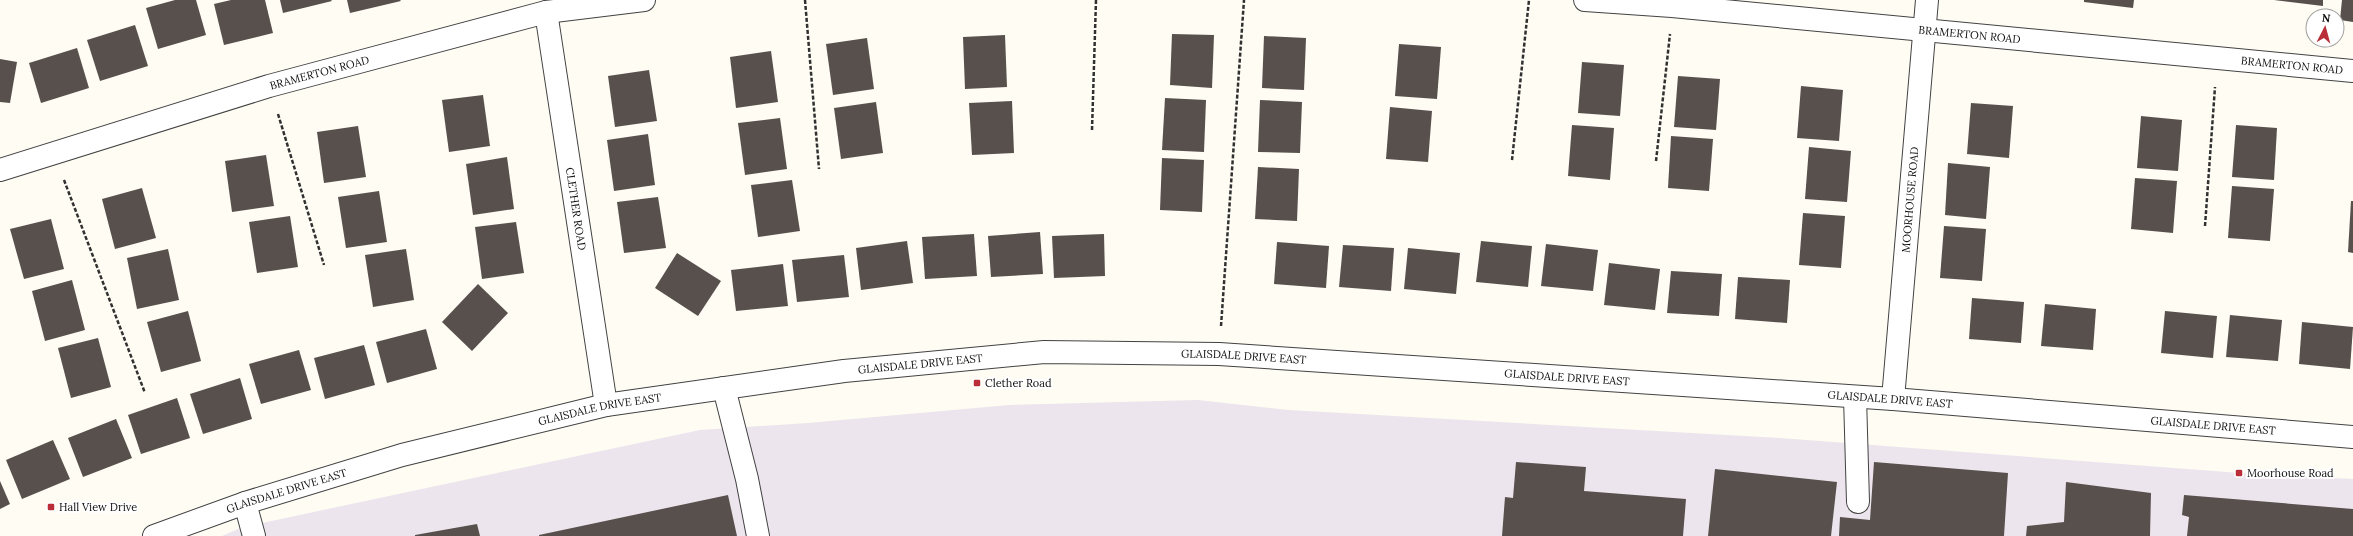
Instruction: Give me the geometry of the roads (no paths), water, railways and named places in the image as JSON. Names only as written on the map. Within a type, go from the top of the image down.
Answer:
[{"type":"street","name":"BRAMERTON ROAD","points":[[0,170],[269,86],[546,12],[644,0]]},
{"type":"street","name":"BRAMERTON ROAD","points":[[1585,0],[1672,6],[2353,71]]},
{"type":"street","name":"MOORHOUSE ROAD","points":[[1893,399],[1927,0]]},
{"type":"street","name":"CLETHER ROAD","points":[[546,12],[606,405]]},
{"type":"street","name":"GLAISDALE DRIVE EAST","points":[[154,536],[245,503],[402,455],[606,405],[844,371],[1044,352],[1219,354],[1893,399],[2353,437]]},
{"type":"street","points":[[724,388],[747,479],[758,536]]},
{"type":"street","points":[[1855,397],[1858,502]]},
{"type":"street","points":[[245,503],[254,536]]},
{"type":"place","name":"Clether Road","points":[[977,383]]},
{"type":"place","name":"Moorhouse Road","points":[[2239,473]]},
{"type":"place","name":"Hall View Drive","points":[[51,507]]}]
